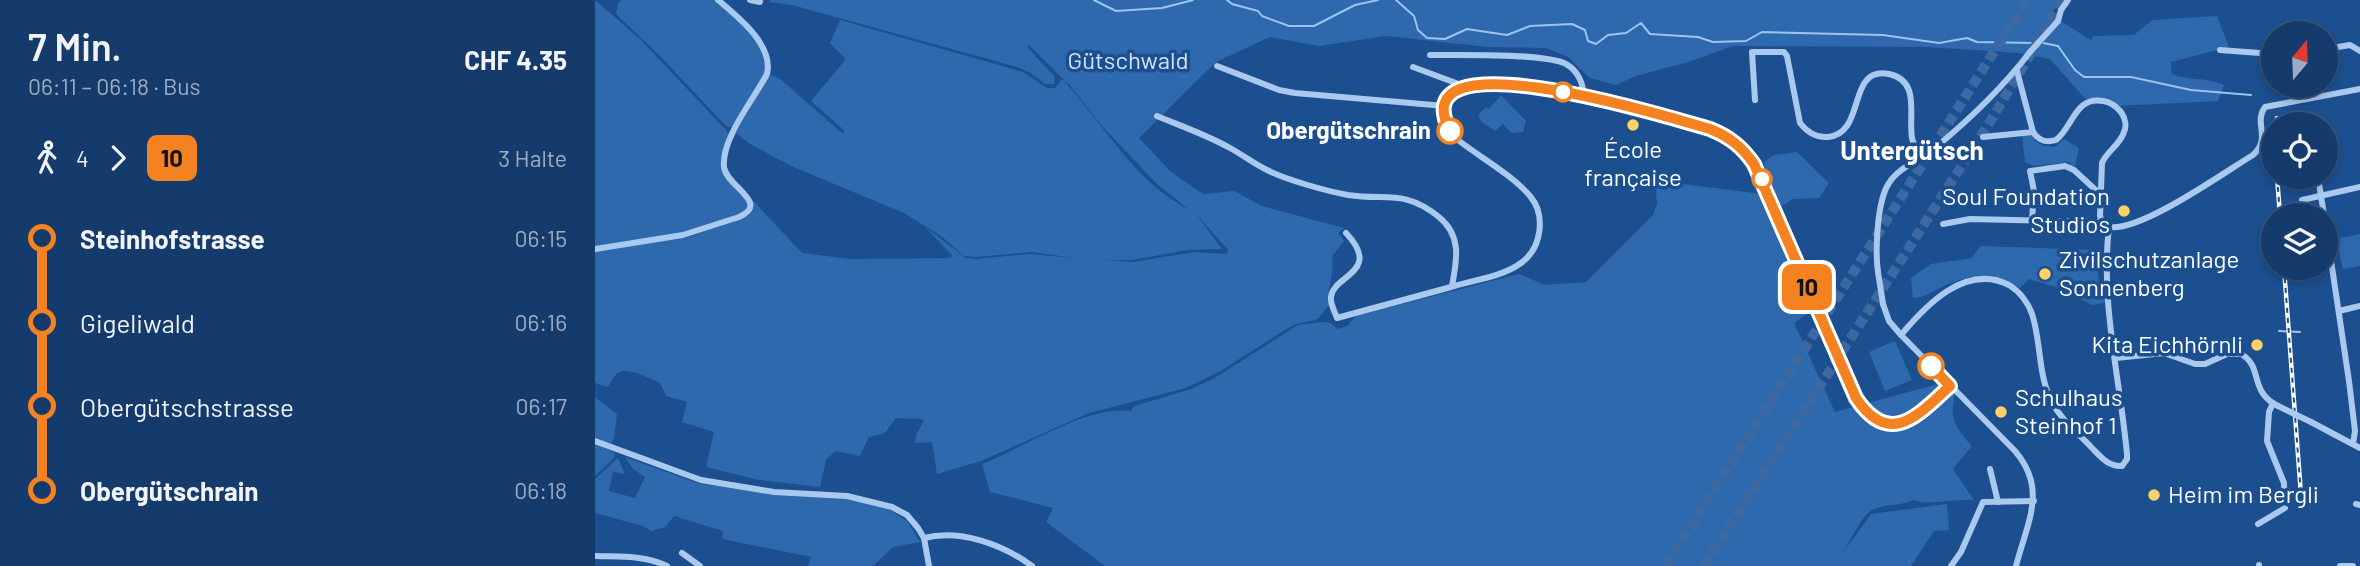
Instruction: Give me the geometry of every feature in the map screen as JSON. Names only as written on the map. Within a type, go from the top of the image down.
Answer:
[{"type":"street","points":[[595,249],[683,235],[739,217],[750,209],[751,204],[747,197],[729,179],[723,165],[732,134],[769,66],[765,51],[759,43],[718,0]]},
{"type":"street","points":[[750,0],[760,2]]},
{"type":"street","points":[[2016,566],[2034,501],[2032,480],[2024,461],[1889,321],[1883,303],[1876,242],[1886,189],[1895,177],[1955,131],[2017,71],[2059,19],[2068,0]]},
{"type":"street","points":[[2338,46],[2350,45],[2360,51]]},
{"type":"street","points":[[2220,50],[2261,53]]},
{"type":"street","points":[[1755,100],[1752,52],[1784,52],[1800,123],[1815,135],[1825,137],[1847,128],[1864,83],[1876,75],[1890,75],[1902,81],[1910,92],[1912,138],[1922,157]]},
{"type":"street","points":[[1430,55],[1513,56],[1563,62],[1579,77],[1584,88],[1583,96]]},
{"type":"street","points":[[1217,66],[1279,90],[1295,93],[1445,106]]},
{"type":"street","points":[[1413,67],[1456,83],[1461,88]]},
{"type":"street","points":[[2017,71],[2033,132],[2039,139],[2051,142],[2061,136],[2073,115],[2088,102],[2107,101],[2116,106],[2123,116],[2126,127],[2120,141],[2105,157],[2100,194],[2102,222]]},
{"type":"street","points":[[1346,233],[1354,244],[1359,262],[1353,275],[1337,284],[1331,294],[1337,318],[1486,278],[1522,263],[1536,244],[1541,225],[1537,207],[1531,197],[1458,140],[1445,119],[1445,106],[1451,95],[1461,88],[1481,83],[1513,84],[1583,96],[1710,129],[1732,140],[1744,150],[1754,164],[1856,398],[1871,416],[1880,421],[1907,421],[1922,413],[1950,386]]},
{"type":"street","points":[[1943,225],[1971,219],[2032,220],[2102,222],[2109,227],[2119,228],[2151,218],[2259,150],[2263,142],[2261,116],[2265,107],[2360,89]]},
{"type":"street","points":[[1157,116],[1230,147],[1276,174],[1344,194],[1402,198],[1426,208],[1441,219],[1456,240],[1452,286]]},
{"type":"street","points":[[1983,137],[2033,132]]},
{"type":"street","points":[[2032,220],[2034,191],[2030,171],[2065,166],[2074,170],[2100,194]]},
{"type":"street","points":[[2302,200],[2360,187]]},
{"type":"street","points":[[2320,189],[2322,203]]},
{"type":"street","points":[[1901,335],[1934,302],[1955,286],[1971,280],[1991,279],[2017,290],[2029,306],[2035,324],[2046,387],[2056,409],[2103,458],[2112,465],[2122,466],[2127,454],[2106,255],[2109,227]]},
{"type":"street","points":[[2334,280],[2355,432],[2353,444]]},
{"type":"street","points":[[2339,311],[2360,306]]},
{"type":"street","points":[[2116,358],[2164,353],[2195,364],[2205,364],[2227,354],[2241,354],[2252,364],[2260,391],[2275,404],[2360,448]]},
{"type":"street","points":[[2349,381],[2360,379]]},
{"type":"street","points":[[2258,524],[2285,508],[2284,483],[2267,441],[2268,420],[2275,404]]},
{"type":"street","points":[[595,441],[701,480],[764,491],[846,496],[885,505],[907,515],[924,538],[929,566]]},
{"type":"street","points":[[1990,469],[1998,502]]},
{"type":"street","points":[[1951,566],[1961,552],[1983,502],[2034,501]]},
{"type":"street","points":[[924,538],[946,536],[979,540],[1000,547],[1032,566]]},
{"type":"street","points":[[682,552],[697,565]]},
{"type":"street","points":[[595,556],[644,558],[667,566]]},
{"type":"street","points":[[2340,566],[2353,566]]},
{"type":"green space","points":[[595,0],[640,39],[727,131],[723,163],[749,205],[747,211],[685,233],[595,247]]},
{"type":"green space","points":[[621,0],[716,0],[749,32],[763,50],[767,69],[734,127],[725,125],[616,14]]},
{"type":"green space","name":"Gütschwald","points":[[2060,0],[2050,17],[2091,40],[2094,36],[2134,35],[2152,20],[2217,16],[2229,47],[2171,62],[2172,74],[2224,85],[2218,101],[2116,106],[2106,101],[2088,102],[2050,59],[2020,53],[1928,47],[1733,46],[1636,76],[1616,85],[1590,78],[1568,57],[1546,48],[1488,47],[1386,36],[1319,46],[1270,37],[1216,62],[1139,138],[1171,172],[1203,194],[1234,191],[1262,206],[1344,228],[1338,233],[1344,241],[1332,256],[1329,305],[1318,319],[1293,325],[1219,372],[1186,388],[1089,413],[981,461],[937,474],[932,442],[915,443],[924,421],[896,418],[885,433],[869,437],[860,456],[835,451],[826,460],[820,487],[759,480],[706,467],[714,432],[682,422],[687,402],[666,396],[660,383],[628,371],[617,373],[608,387],[595,383],[595,250],[686,238],[744,218],[753,210],[746,193],[802,253],[851,259],[951,258],[952,255],[924,226],[966,258],[1029,254],[1075,258],[1031,252],[964,256],[941,236],[904,213],[791,166],[750,144],[736,133],[767,78],[772,75],[842,133],[845,131],[811,101],[846,59],[830,43],[840,20],[1023,72],[1047,88],[1055,88],[1061,80],[1065,81],[1029,45],[1027,47],[1055,77],[1054,84],[1045,84],[1031,73],[1017,67],[792,5],[769,2]],"holes":[[[1065,82],[1157,184],[1188,209],[1169,198],[1136,168]],[[1196,214],[1228,250],[1227,254],[1194,252],[1133,262],[1104,260],[1132,260],[1188,250],[1222,249]]]},
{"type":"green space","points":[[1501,95],[1526,121],[1523,132],[1512,133],[1503,124],[1495,131],[1482,122],[1478,115],[1486,107],[1489,109]]},
{"type":"green space","points":[[2022,135],[2031,135],[2038,143],[2051,147],[2064,139],[2079,148],[2075,166],[2069,162],[2034,166],[2025,162]]},
{"type":"green space","points":[[1797,152],[1829,183],[1819,198],[1793,199],[1771,213],[1827,300],[1794,323],[1835,412],[1945,382],[1955,394],[1955,423],[1972,446],[1953,469],[1974,500],[1913,500],[1874,509],[1861,522],[1842,554],[1871,514],[1947,504],[1949,530],[1934,531],[1911,566],[1105,566],[1046,522],[1053,508],[990,492],[982,464],[1075,421],[1113,411],[1131,411],[1134,406],[1191,389],[1213,379],[1298,325],[1323,322],[1338,329],[1347,326],[1356,316],[1519,274],[1545,285],[1586,282],[1653,215],[1657,204],[1656,189],[1668,182],[1762,194],[1770,188],[1764,162],[1774,155]]},
{"type":"green space","points":[[2360,234],[2360,266],[2343,269],[2338,239]]},
{"type":"green space","points":[[1980,246],[2096,250],[2099,283],[2104,288],[2105,303],[2092,305],[2059,288],[2029,279],[2020,288],[1983,276],[1954,282],[1913,298],[1911,278],[1931,264],[1972,258]]},
{"type":"green space","points":[[1895,341],[1912,380],[1885,391],[1869,352]]},
{"type":"green space","points":[[595,397],[617,414],[614,439],[611,443],[595,439]]},
{"type":"green space","points":[[595,443],[615,453],[614,458],[595,476]]},
{"type":"green space","points":[[625,457],[700,484],[840,497],[888,509],[907,521],[920,542],[893,547],[873,566],[808,566],[811,557],[722,539],[723,531],[674,516],[665,527],[651,531],[643,526],[595,513],[595,479],[618,458],[625,474],[613,472],[609,491],[635,498],[645,477],[633,469]]},
{"type":"waterway","points":[[1094,0],[1116,11],[1162,8],[1193,0]]},
{"type":"waterway","points":[[1227,0],[1289,26],[1314,26],[1355,5],[1378,0]]},
{"type":"waterway","points":[[1396,0],[1414,16],[1418,30],[1427,38],[1445,39],[1467,29],[1507,35],[1530,26],[1572,24],[1585,30],[1588,41],[1596,44],[1608,35],[1626,33],[1641,23],[1650,34],[1698,37],[1713,42],[1746,41],[1762,32],[1883,35],[1939,43],[1967,38],[1977,42],[2034,43]]},
{"type":"waterway","points":[[2043,43],[2058,46],[2075,70],[2084,77],[2131,77],[2191,90],[2251,95]]},
{"type":"waterway","points":[[2279,331],[2300,332]]},
{"type":"tunnel","points":[[1666,566],[2027,0]]},
{"type":"tunnel","points":[[1704,566],[1988,125],[2063,0]]},
{"type":"railway","points":[[2278,189],[2279,203]]},
{"type":"railway","points":[[2285,280],[2301,495]]},
{"type":"bus line","name":"10","points":[[1450,131],[1444,113],[1451,95],[1466,86],[1488,83],[1546,88],[1576,94],[1725,135],[1744,150],[1762,179],[1863,409],[1880,421],[1902,423],[1913,419],[1950,386],[1931,366]]},
{"type":"place","name":"École française","points":[[1633,125]]},
{"type":"place","name":"Obergütschrain","points":[[1450,131]]},
{"type":"place","name":"Soul Foundation Studios","points":[[2124,211]]},
{"type":"place","name":"Zivilschutzanlage Sonnenberg","points":[[2045,274]]},
{"type":"place","name":"Kita Eichhörnli","points":[[2257,345]]},
{"type":"place","name":"Schulhaus Steinhof 1","points":[[2001,412]]},
{"type":"place","name":"Heim im Bergli","points":[[2154,495]]},
{"type":"district","name":"Untergütsch","points":[[1912,151]]}]
